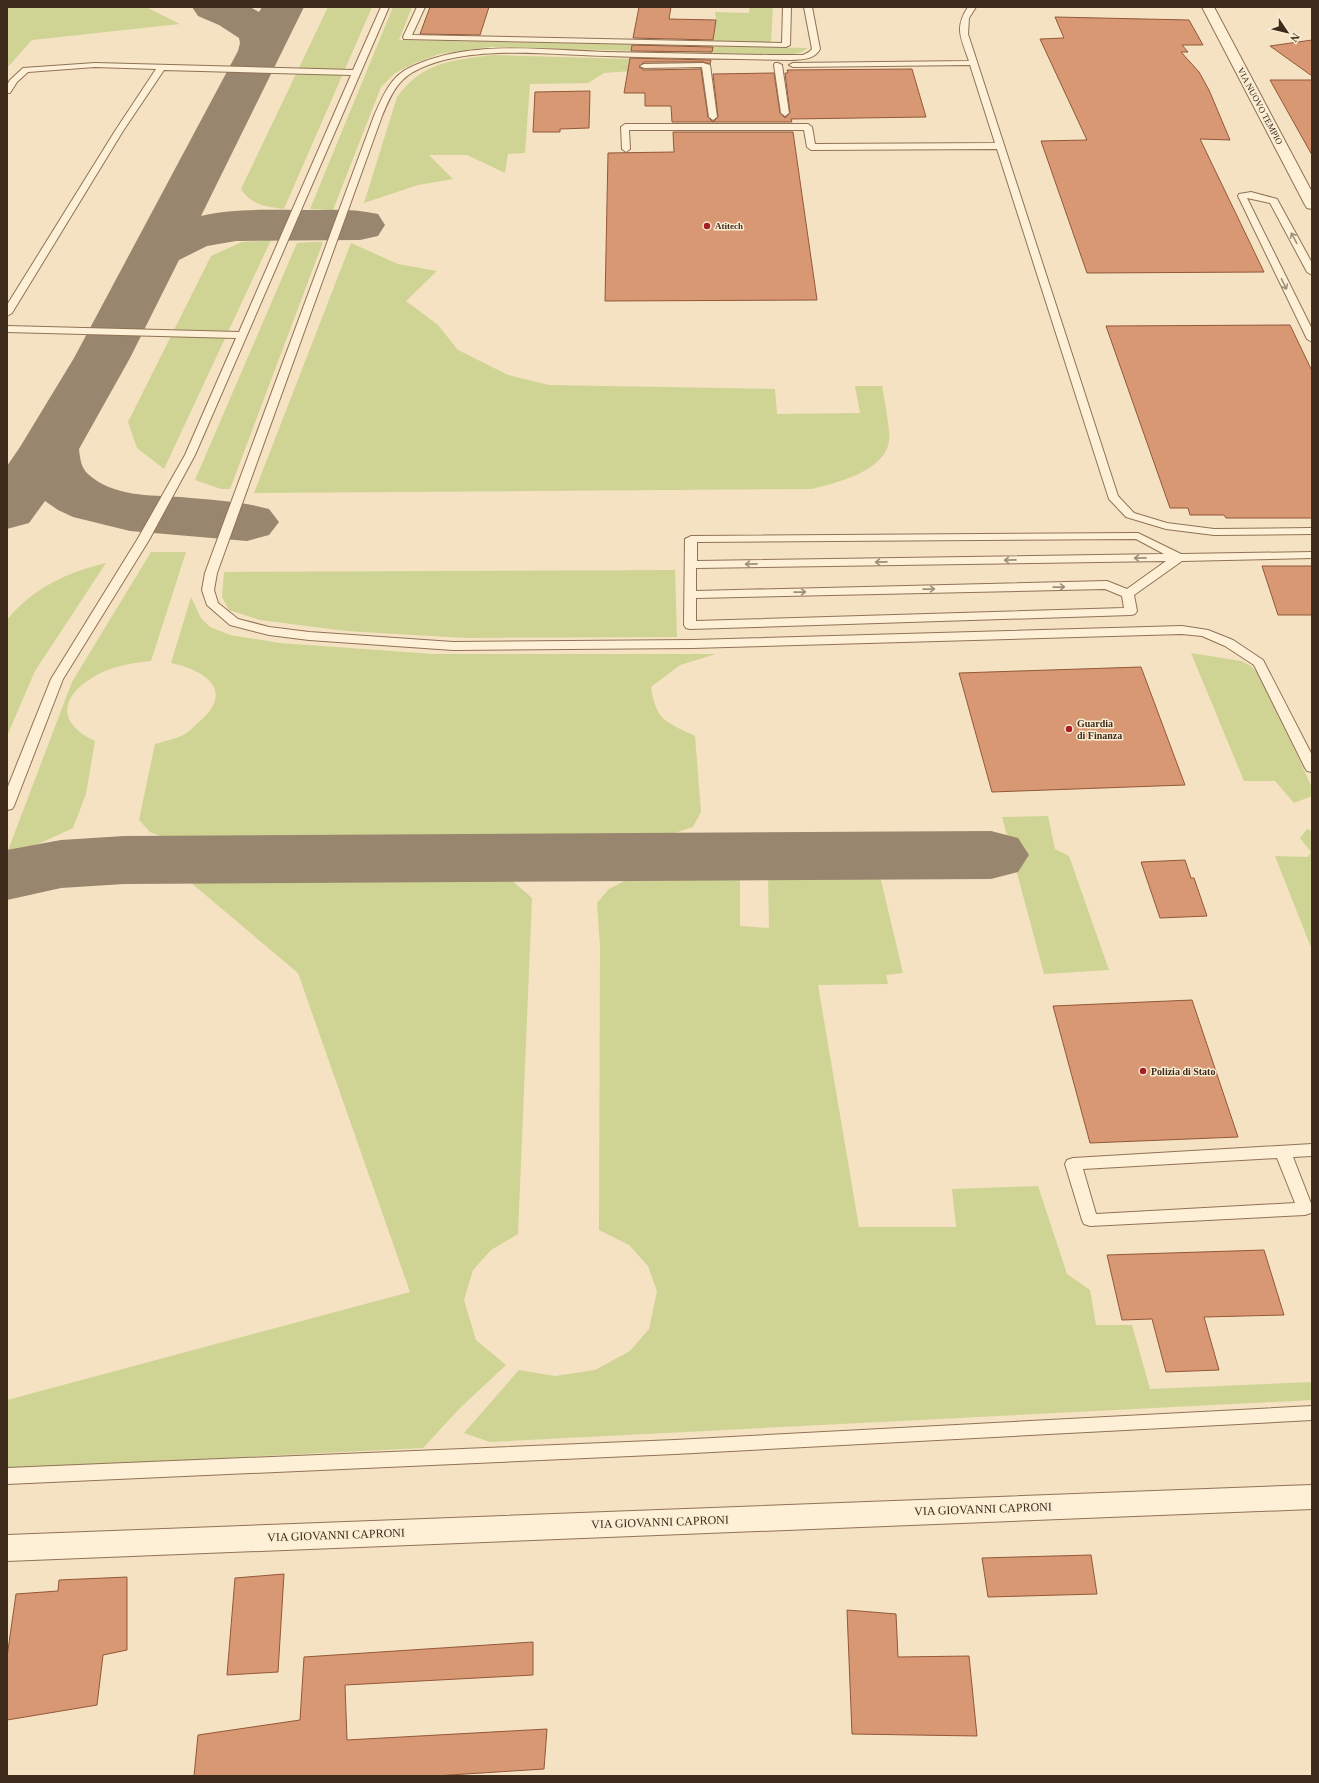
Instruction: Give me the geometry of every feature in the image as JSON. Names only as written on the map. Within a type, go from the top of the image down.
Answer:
[{"type":"street","name":"VIA NUOVO TEMPIO","points":[[1208,7],[1312,205]]},
{"type":"street","name":"VIA GIOVANNI CAPRONI","points":[[7,1548],[1312,1496]]},
{"type":"lane","points":[[7,806],[57,679],[143,540],[176,481],[242,335],[385,7]]},
{"type":"lane","points":[[421,7],[407,37],[786,45],[788,7]]},
{"type":"lane","points":[[808,7],[816,49],[815,52],[807,57],[792,58],[523,52],[477,53],[448,56],[428,63],[410,71],[397,81],[387,92],[211,573],[208,590],[213,605],[234,622],[269,631],[309,636],[453,646],[692,644],[1182,630],[1204,633],[1229,643],[1258,663],[1312,768]]},
{"type":"lane","points":[[972,7],[965,18],[964,34],[1114,497],[1130,515],[1166,526],[1214,532],[1312,531]]},
{"type":"lane","points":[[644,66],[973,63]]},
{"type":"lane","points":[[7,90],[14,80],[26,70],[95,65],[356,73]]},
{"type":"lane","points":[[713,117],[714,65]]},
{"type":"lane","points":[[778,65],[784,113]]},
{"type":"lane","points":[[7,314],[119,131],[162,67]]},
{"type":"lane","points":[[626,149],[625,128],[808,127],[812,148],[1000,146]]},
{"type":"lane","points":[[1312,272],[1274,201],[1251,195],[1242,196],[1312,340]]},
{"type":"lane","points":[[7,328],[242,335]]},
{"type":"lane","points":[[7,339],[50,330]]},
{"type":"lane","points":[[1128,594],[1131,611],[690,625],[691,539],[1138,536],[1180,557]]},
{"type":"lane","points":[[691,566],[1312,555]]},
{"type":"lane","points":[[1128,594],[1180,557]]},
{"type":"lane","points":[[691,595],[1107,586],[1128,594]]},
{"type":"lane","points":[[1283,1152],[1305,1209],[1090,1220],[1073,1164],[1312,1150]]},
{"type":"lane","points":[[7,1476],[675,1447],[1312,1413]]},
{"type":"green space","points":[[7,7],[146,7],[180,24],[32,40],[7,68]]},
{"type":"green space","points":[[328,7],[372,7],[284,209],[260,204],[250,199],[241,189]]},
{"type":"green space","points":[[393,7],[412,7],[399,40],[808,48],[802,52],[791,55],[490,47],[439,54],[415,63],[395,73],[381,87],[333,210],[310,209]]},
{"type":"green space","points":[[750,7],[773,7],[771,42],[713,41],[716,20],[715,12],[749,13]]},
{"type":"green space","points":[[492,55],[632,59],[632,71],[604,73],[588,83],[530,84],[525,153],[508,154],[505,173],[467,155],[429,155],[453,179],[418,185],[364,203],[397,97],[407,85],[428,69],[439,65],[451,61]]},
{"type":"green space","points":[[271,240],[164,469],[137,448],[128,422],[211,256],[242,242]]},
{"type":"green space","points":[[323,242],[230,489],[221,489],[195,480],[297,243]]},
{"type":"green space","points":[[351,243],[398,264],[437,271],[406,301],[438,325],[458,350],[508,375],[549,385],[775,389],[777,414],[860,413],[855,386],[882,386],[888,423],[889,442],[885,452],[878,461],[869,468],[846,479],[812,489],[254,493]]},
{"type":"green space","points":[[151,552],[186,552],[151,661],[122,666],[95,676],[83,684],[69,701],[67,709],[69,718],[74,726],[82,734],[95,741],[86,794],[73,828],[34,846],[7,853],[72,682]]},
{"type":"green space","points":[[106,563],[35,671],[7,736],[7,620],[28,599],[51,583],[78,571]]},
{"type":"green space","points":[[675,570],[677,637],[465,638],[346,631],[260,620],[229,610],[222,597],[224,572]]},
{"type":"green space","points":[[191,597],[201,618],[210,627],[230,635],[280,643],[433,654],[716,654],[680,665],[651,687],[653,698],[659,714],[670,723],[695,736],[701,812],[693,827],[669,835],[165,838],[150,832],[139,820],[155,744],[174,739],[187,733],[210,711],[215,701],[215,692],[212,684],[205,677],[183,666],[171,663]]},
{"type":"green space","points":[[1191,653],[1241,661],[1251,666],[1263,679],[1312,788],[1312,796],[1294,803],[1275,781],[1244,781]]},
{"type":"green space","points":[[1048,816],[1055,849],[1069,856],[1109,970],[1044,974],[1002,817]]},
{"type":"green space","points":[[1307,829],[1312,831],[1312,950],[1275,856],[1308,857],[1311,852],[1300,838]]},
{"type":"green space","points":[[740,876],[740,926],[769,928],[768,876],[880,876],[903,973],[886,975],[888,984],[818,985],[859,1227],[956,1227],[952,1189],[1038,1186],[1067,1274],[1090,1290],[1096,1325],[1132,1325],[1150,1389],[1312,1382],[1312,1400],[490,1442],[464,1433],[519,1370],[555,1376],[595,1370],[630,1351],[649,1329],[657,1291],[648,1266],[629,1245],[599,1230],[600,947],[597,903],[609,889],[630,878]]},
{"type":"green space","points":[[509,878],[532,898],[518,1234],[491,1250],[473,1270],[464,1300],[476,1340],[506,1365],[460,1408],[423,1448],[7,1469],[7,1400],[410,1292],[298,973],[190,882]]},
{"type":"building","points":[[430,7],[489,7],[480,35],[420,34]]},
{"type":"building","points":[[639,7],[671,7],[669,19],[716,20],[713,40],[633,38]]},
{"type":"building","points":[[1055,17],[1189,20],[1203,45],[1182,45],[1188,52],[1181,52],[1199,72],[1209,90],[1230,140],[1200,139],[1264,272],[1087,273],[1041,141],[1087,140],[1040,39],[1064,38]]},
{"type":"building","points":[[1312,40],[1312,76],[1270,46]]},
{"type":"building","points":[[632,45],[713,47],[712,52],[631,51]]},
{"type":"building","points":[[630,58],[711,60],[710,64],[703,62],[644,62],[639,67],[644,70],[701,69],[708,117],[713,122],[672,122],[671,106],[645,106],[645,93],[624,93]]},
{"type":"building","points":[[912,69],[926,117],[791,119],[792,122],[713,122],[718,117],[713,74],[774,73],[780,113],[785,118],[790,113],[785,73],[788,73],[787,70]]},
{"type":"building","points":[[1270,80],[1312,80],[1312,155]]},
{"type":"building","points":[[590,91],[589,128],[560,129],[560,132],[533,132],[535,92]]},
{"type":"building","name":"Atitech","points":[[673,132],[793,132],[817,300],[605,301],[608,153],[674,152]]},
{"type":"building","points":[[1290,325],[1312,371],[1312,518],[1226,518],[1224,515],[1190,515],[1188,508],[1170,508],[1106,326]]},
{"type":"building","points":[[1262,566],[1312,566],[1312,615],[1278,615]]},
{"type":"building","name":"Guardia di Finanza","points":[[1141,667],[1185,785],[992,792],[959,673]]},
{"type":"building","points":[[1185,860],[1191,878],[1194,878],[1207,916],[1160,918],[1141,862]]},
{"type":"building","name":"Polizia di Stato","points":[[1192,1000],[1238,1137],[1090,1143],[1053,1006]]},
{"type":"building","points":[[1264,1250],[1284,1315],[1204,1317],[1219,1370],[1166,1372],[1152,1319],[1122,1320],[1107,1255]]},
{"type":"building","points":[[1091,1555],[1097,1594],[988,1597],[982,1558]]},
{"type":"building","points":[[284,1574],[278,1672],[227,1675],[235,1578]]},
{"type":"building","points":[[127,1577],[127,1650],[103,1655],[97,1705],[7,1720],[7,1657],[16,1594],[58,1591],[59,1580]]},
{"type":"building","points":[[847,1610],[896,1614],[898,1657],[969,1656],[977,1736],[852,1734]]},
{"type":"building","points":[[533,1642],[533,1675],[345,1685],[347,1740],[547,1729],[544,1769],[434,1776],[194,1776],[198,1735],[300,1720],[304,1657]]},
{"type":"taxiway","points":[[213,7],[242,20],[256,30],[262,43],[260,52]]},
{"type":"taxiway","points":[[260,52],[283,7]]},
{"type":"taxiway","points":[[49,449],[102,358],[260,52]]},
{"type":"taxiway","points":[[159,250],[174,241],[189,235],[220,227],[253,225],[360,225]]},
{"type":"taxiway","points":[[7,510],[49,449]]},
{"type":"taxiway","points":[[49,449],[53,469],[66,488],[95,504],[130,512],[247,522]]},
{"type":"taxiway","points":[[7,875],[61,864],[124,860],[991,855]]},
{"type":"place","name":"Atitech","points":[[707,226]]},
{"type":"place","name":"Guardia di Finanza","points":[[1069,729]]},
{"type":"place","name":"Polizia di Stato","points":[[1143,1071]]}]
